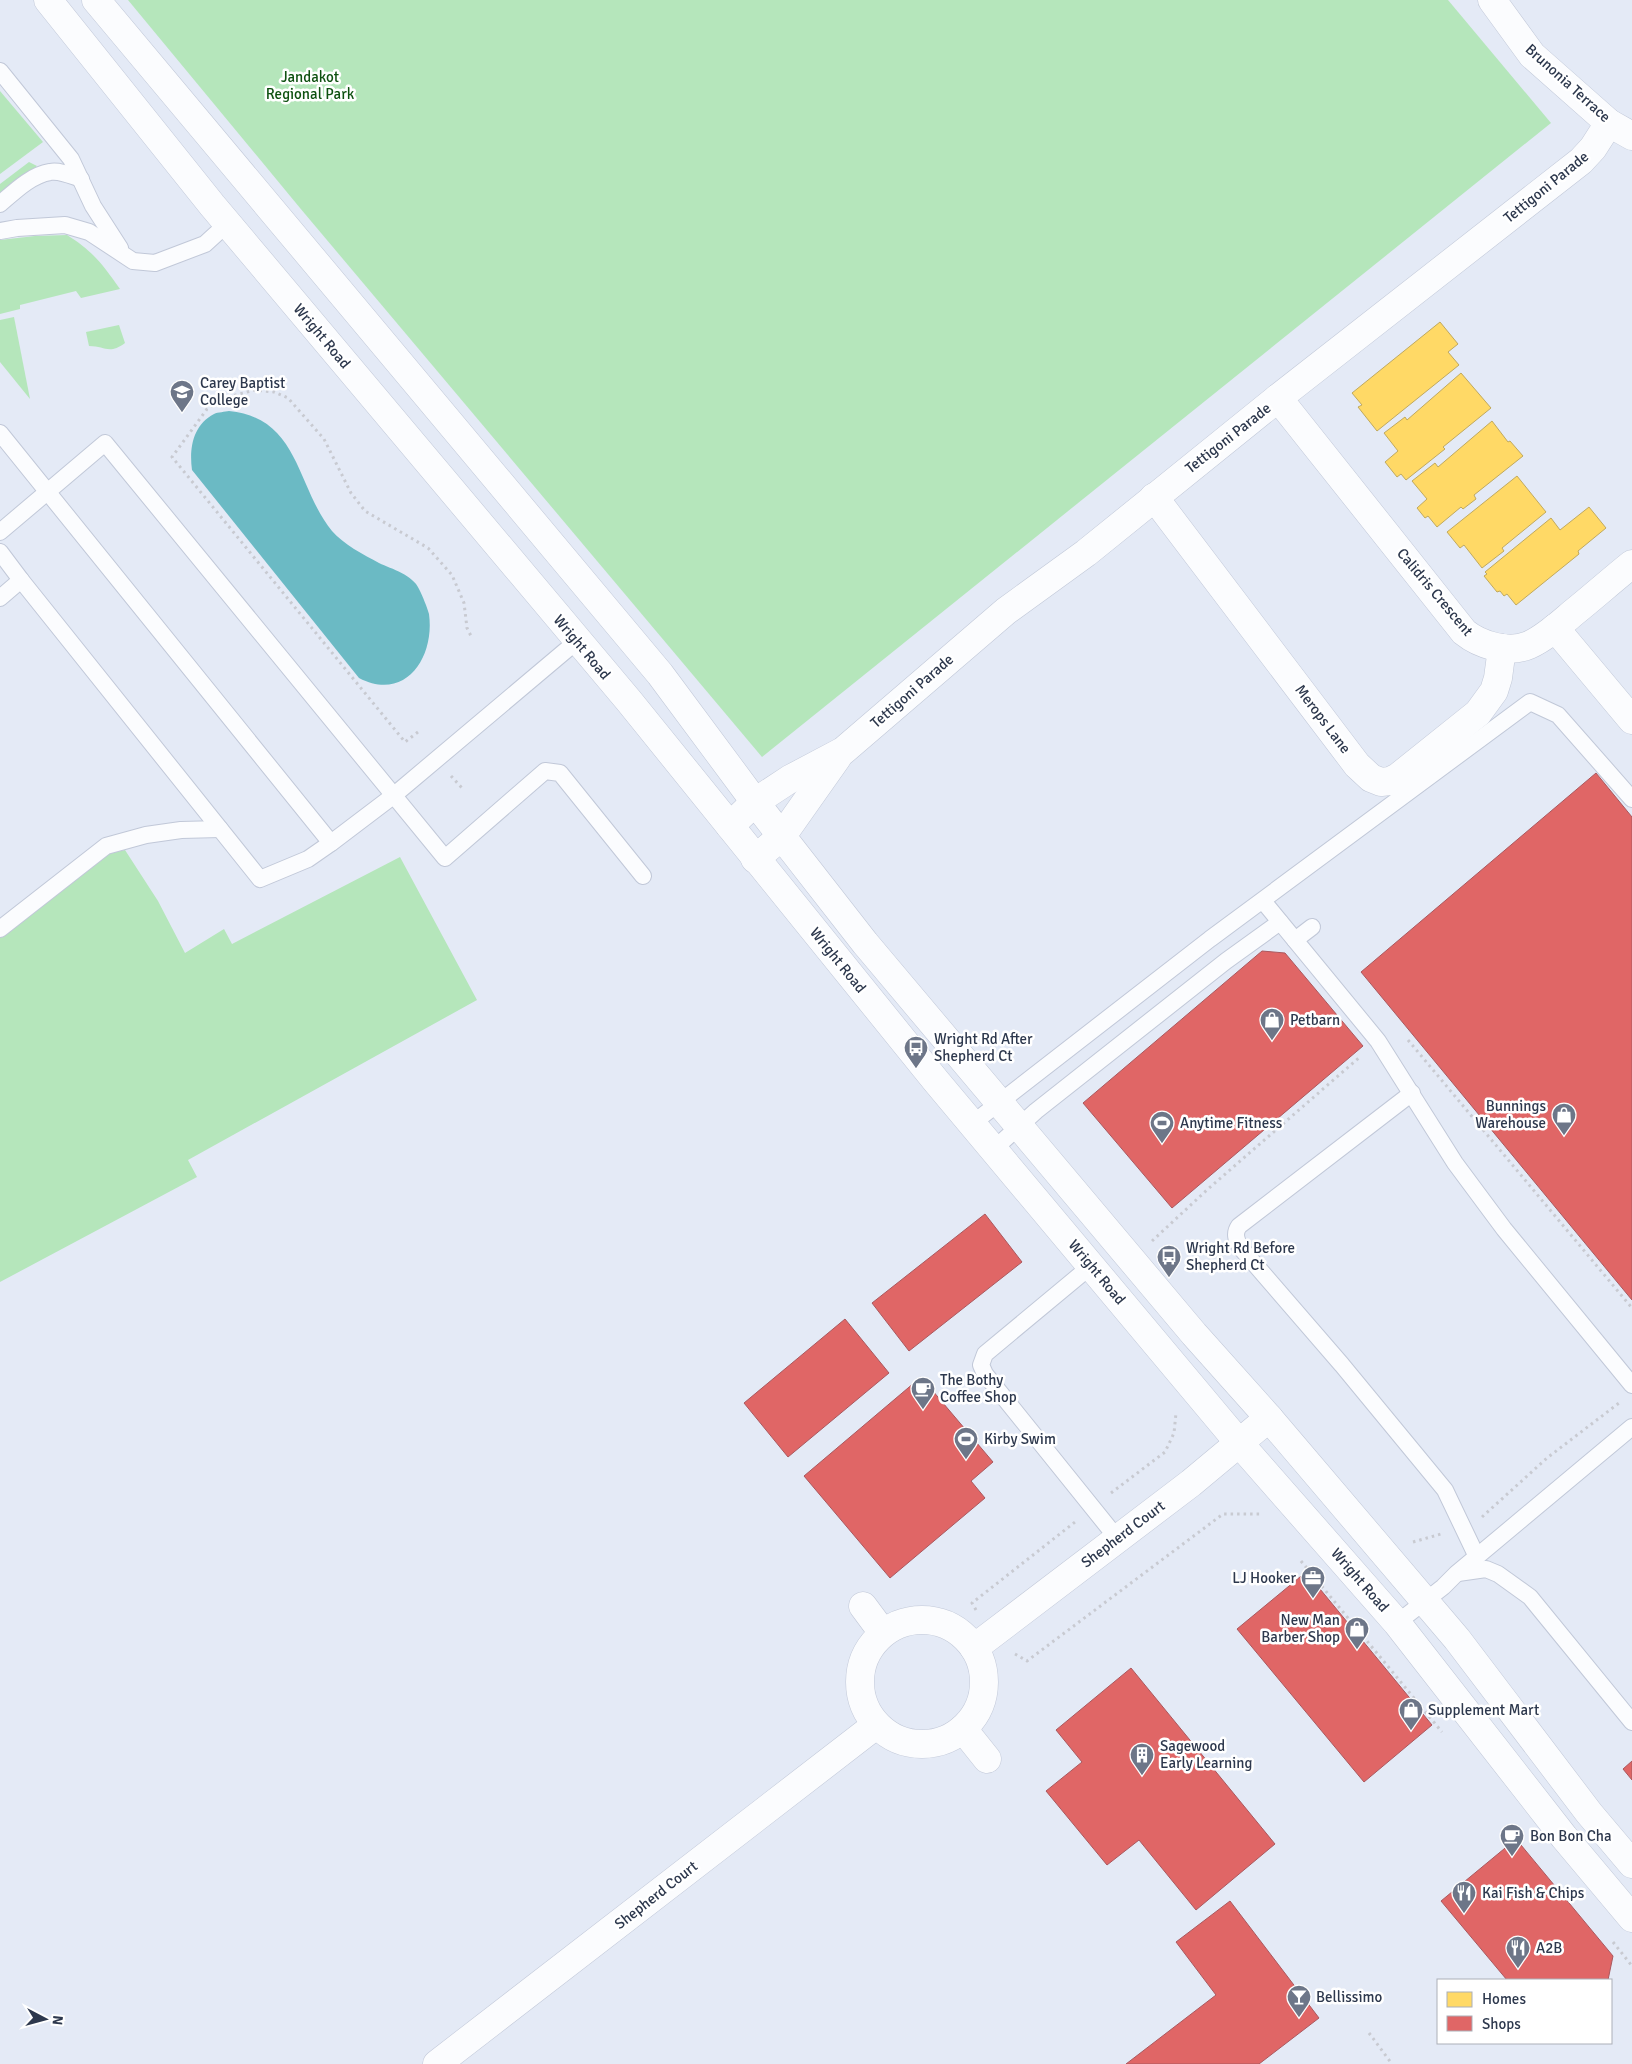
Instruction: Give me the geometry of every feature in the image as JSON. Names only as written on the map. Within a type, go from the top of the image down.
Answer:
[{"type":"street","name":"Wright Road","points":[[48,0],[220,214],[629,701],[755,859],[973,1124],[1240,1444],[1397,1623],[1564,1837],[1632,1918]]},
{"type":"street","points":[[96,0],[660,674],[782,836],[866,943],[1194,1334],[1426,1600],[1457,1638],[1589,1813],[1632,1864]]},
{"type":"street","name":"Brunonia Terrace","points":[[1492,0],[1532,55],[1621,129]]},
{"type":"street","name":"Tettigoni Parade","points":[[730,826],[756,802],[790,779],[843,751],[1006,611],[1086,553],[1278,398],[1581,160],[1593,148],[1621,129]]},
{"type":"street","points":[[220,214],[250,184]]},
{"type":"street","name":"Calidris Crescent","points":[[1278,398],[1464,632],[1486,645],[1502,648],[1528,646],[1555,628],[1632,564]]},
{"type":"street","name":"Merops Lane","points":[[1154,497],[1357,765],[1371,778],[1381,782],[1398,777],[1478,713],[1494,691],[1498,678],[1502,648]]},
{"type":"street","points":[[577,641],[608,613]]},
{"type":"street","points":[[1555,628],[1632,720]]},
{"type":"street","name":"Tettigoni Parade","points":[[755,859],[782,836],[843,751]]},
{"type":"street","name":"Shepherd Court","points":[[982,1642],[1240,1444],[1269,1418]]},
{"type":"street","points":[[863,1606],[883,1632]]},
{"type":"street","points":[[922,1619],[942,1623],[982,1642],[984,1688],[980,1708],[968,1725],[952,1738],[932,1745],[911,1745],[892,1738],[876,1725],[864,1708],[860,1688],[861,1667],[869,1648],[883,1632],[902,1623],[922,1619]]},
{"type":"street","name":"Shepherd Court","points":[[437,2064],[876,1725]]},
{"type":"street","points":[[963,1729],[987,1759]]},
{"type":"street","points":[[1564,1837],[1589,1813]]},
{"type":"lane","points":[[0,71],[71,159],[93,206],[123,252]]},
{"type":"lane","points":[[0,204],[36,176],[51,171],[63,172],[81,179]]},
{"type":"lane","points":[[0,231],[16,228],[65,225],[89,232],[123,252],[133,261],[155,263],[206,244],[220,214]]},
{"type":"lane","points":[[0,433],[330,843]]},
{"type":"lane","points":[[0,532],[105,443],[445,858],[545,771],[551,770],[560,772],[643,876]]},
{"type":"lane","points":[[0,552],[260,880],[308,859],[393,796],[577,641]]},
{"type":"lane","points":[[0,598],[21,580]]},
{"type":"lane","points":[[973,1124],[999,1102],[1263,901],[1530,702],[1558,715],[1632,799]]},
{"type":"lane","points":[[0,929],[106,846],[146,835],[181,830],[220,829]]},
{"type":"lane","points":[[1263,901],[1378,1041],[1454,1163],[1498,1221],[1632,1385]]},
{"type":"lane","points":[[994,1149],[1019,1126],[1226,961],[1280,922]]},
{"type":"lane","points":[[1295,940],[1312,927]]},
{"type":"lane","points":[[1412,1093],[1239,1226],[1236,1231],[1236,1239],[1240,1247],[1342,1365],[1445,1490],[1477,1556]]},
{"type":"lane","points":[[1092,1266],[985,1354],[981,1365],[985,1374],[1094,1507],[1117,1538]]},
{"type":"lane","points":[[1397,1623],[1443,1587],[1477,1556],[1632,1427]]},
{"type":"lane","points":[[1456,1574],[1486,1569],[1498,1574],[1530,1597],[1632,1722]]},
{"type":"path","points":[[418,732],[404,742],[172,458],[206,409],[228,397],[256,390],[274,392],[288,398],[324,440],[351,493],[365,511],[428,548],[452,575],[464,603],[467,628],[470,636]]},
{"type":"path","points":[[449,774],[462,788]]},
{"type":"path","points":[[1402,1033],[1632,1308]]},
{"type":"path","points":[[1145,1247],[1208,1189],[1368,1051]]},
{"type":"path","points":[[1478,1519],[1484,1516],[1547,1458],[1619,1404],[1620,1400]]},
{"type":"path","points":[[1173,1405],[1176,1413],[1174,1432],[1165,1452],[972,1603],[982,1642],[1027,1661],[1223,1514],[1261,1512],[1267,1520]]},
{"type":"path","points":[[1413,1542],[1449,1532]]},
{"type":"path","points":[[1298,1558],[1447,1738]]},
{"type":"path","points":[[1607,1935],[1632,1966]]},
{"type":"path","points":[[1369,2033],[1392,2064]]},
{"type":"green space","name":"Jandakot Regional Park","points":[[128,0],[1448,0],[1551,123],[762,757],[300,208]]},
{"type":"green space","points":[[0,91],[43,142],[0,174]]},
{"type":"green space","points":[[29,162],[37,166],[0,195],[0,184]]},
{"type":"green space","points":[[67,235],[97,259],[120,289],[81,298],[76,291],[20,305],[20,309],[0,314],[0,240]]},
{"type":"green space","points":[[14,317],[30,399],[0,362],[0,320]]},
{"type":"green space","points":[[119,325],[125,343],[120,347],[107,349],[89,346],[86,332]]},
{"type":"green space","points":[[125,850],[158,901],[185,953],[224,929],[232,944],[400,857],[477,1000],[188,1160],[197,1177],[0,1282],[0,936],[92,862],[111,853]]},
{"type":"water","points":[[229,411],[252,416],[270,427],[283,440],[294,457],[320,513],[337,536],[360,553],[402,573],[416,584],[429,614],[430,630],[422,660],[403,680],[390,684],[375,684],[359,678],[192,470],[192,446],[201,424],[214,414]]},
{"type":"building: Homes","points":[[1440,322],[1458,344],[1448,352],[1459,365],[1377,431],[1358,407],[1362,405],[1352,393]]},
{"type":"building: Homes","points":[[1461,373],[1491,408],[1443,447],[1445,449],[1406,480],[1401,474],[1397,477],[1385,462],[1398,451],[1384,433],[1405,417],[1407,420]]},
{"type":"building: Homes","points":[[1492,421],[1508,442],[1510,441],[1523,456],[1474,495],[1476,499],[1463,509],[1461,507],[1437,527],[1428,516],[1425,518],[1417,508],[1427,499],[1412,481],[1435,463],[1438,467]]},
{"type":"building: Homes","points":[[1517,476],[1546,512],[1502,548],[1504,551],[1482,568],[1464,545],[1460,548],[1447,532]]},
{"type":"building: Homes","points":[[1589,507],[1606,528],[1578,551],[1579,554],[1516,605],[1507,594],[1504,596],[1500,591],[1497,592],[1484,576],[1487,574],[1485,572],[1551,518],[1560,530]]},
{"type":"building: Shops","name":"Bunnings Warehouse","points":[[1596,773],[1632,817],[1632,1300],[1361,972]]},
{"type":"building: Shops","points":[[1262,951],[1285,953],[1363,1046],[1172,1208],[1083,1103]]},
{"type":"building: Shops","points":[[985,1214],[1022,1262],[909,1351],[872,1303]]},
{"type":"building: Shops","points":[[845,1319],[889,1373],[788,1457],[744,1403]]},
{"type":"building: Shops","points":[[921,1377],[993,1462],[971,1481],[985,1498],[890,1578],[804,1476]]},
{"type":"building: Shops","points":[[1306,1572],[1432,1725],[1364,1782],[1237,1629]]},
{"type":"building: Shops","name":"Sagewood Early Learning","points":[[1131,1668],[1275,1844],[1196,1910],[1139,1840],[1107,1865],[1046,1791],[1082,1762],[1056,1730]]},
{"type":"building: Shops","points":[[1632,1761],[1632,1780],[1623,1769]]},
{"type":"building: Shops","points":[[1516,1839],[1613,1956],[1608,1979],[1506,1979],[1441,1901]]},
{"type":"building: Shops","points":[[1230,1901],[1319,2018],[1259,2064],[1126,2064],[1216,1995],[1176,1942]]},
{"type":"place","name":"Carey Baptist College","points":[[182,413]]},
{"type":"place","name":"Petbarn","points":[[1272,1041]]},
{"type":"place","name":"Wright Rd After Shepherd Ct","points":[[916,1069]]},
{"type":"place","name":"Bunnings Warehouse","points":[[1564,1136]]},
{"type":"place","name":"Anytime Fitness","points":[[1162,1144]]},
{"type":"place","name":"Wright Rd Before Shepherd Ct","points":[[1169,1278]]},
{"type":"place","name":"The Bothy Coffee Shop","points":[[923,1410]]},
{"type":"place","name":"Kirby Swim","points":[[966,1460]]},
{"type":"place","name":"LJ Hooker","points":[[1313,1599]]},
{"type":"place","name":"New Man Barber Shop","points":[[1357,1650]]},
{"type":"place","name":"Supplement Mart","points":[[1411,1731]]},
{"type":"place","name":"Sagewood Early Learning","points":[[1142,1776]]},
{"type":"place","name":"Bon Bon Cha","points":[[1512,1857]]},
{"type":"place","name":"Kai Fish & Chips","points":[[1464,1914]]},
{"type":"place","name":"A2B","points":[[1518,1969]]},
{"type":"place","name":"Bellissimo","points":[[1299,2018]]}]
